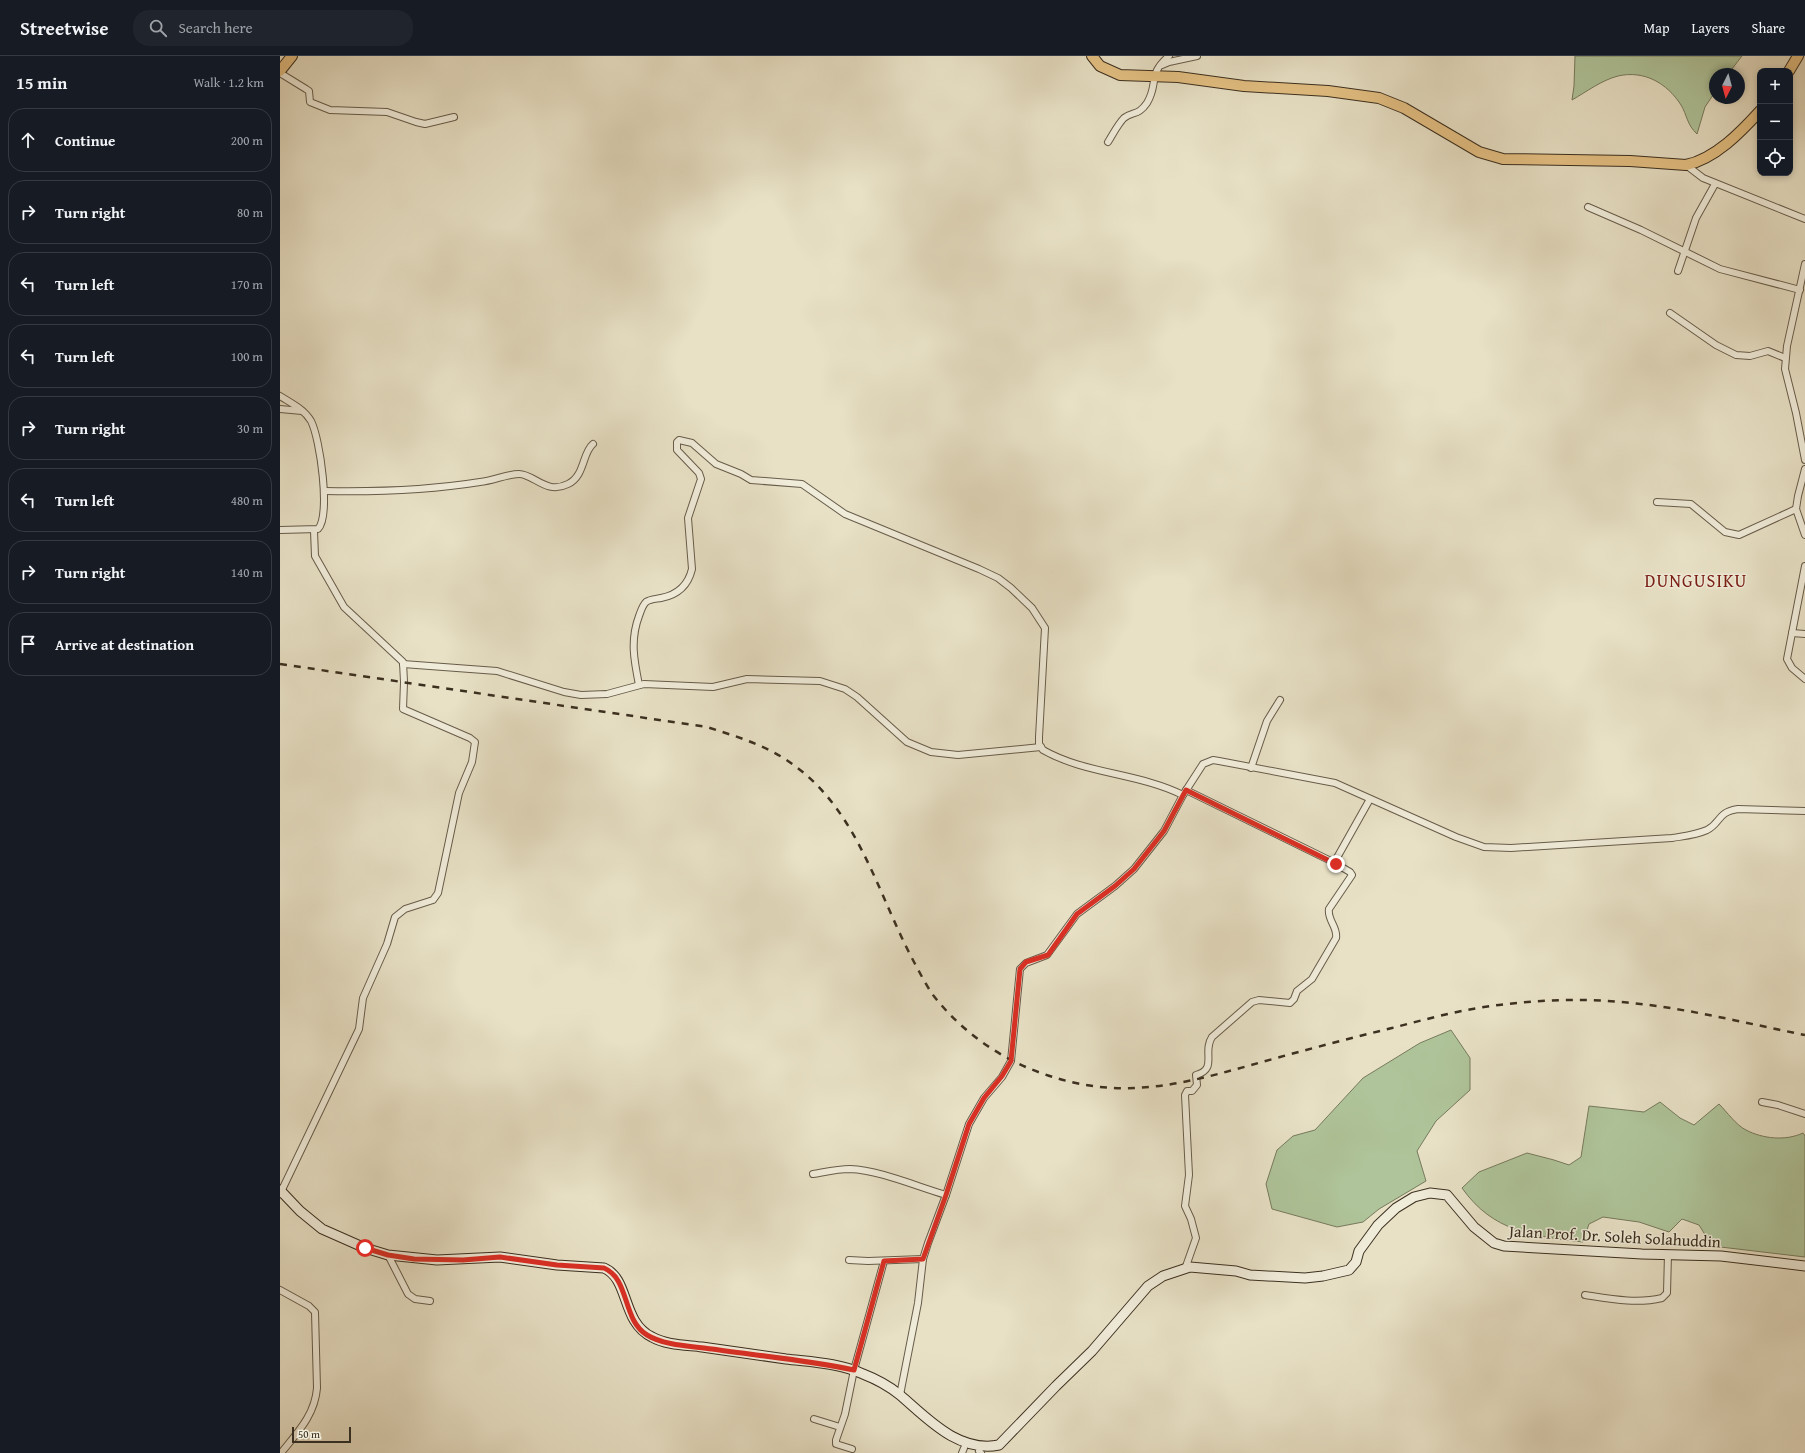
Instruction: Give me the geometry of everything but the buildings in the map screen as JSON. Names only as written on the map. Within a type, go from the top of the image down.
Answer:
[{"type":"main road","points":[[280,72],[292,56]]},
{"type":"main road","points":[[1092,56],[1100,66],[1113,74],[1133,77],[1155,72],[1178,77],[1244,86],[1328,91],[1379,98],[1404,108],[1479,152],[1503,159],[1624,161],[1686,165],[1694,163],[1712,153],[1735,136],[1757,114]]},
{"type":"main road","points":[[1791,68],[1798,56]]},
{"type":"street","points":[[1108,142],[1125,118],[1138,113],[1143,108],[1151,94],[1155,72],[1169,56]]},
{"type":"street","points":[[1155,72],[1168,62],[1197,56]]},
{"type":"street","points":[[280,72],[309,91],[310,102],[330,110],[387,112],[405,119],[425,124],[454,118]]},
{"type":"street","points":[[1686,165],[1703,178],[1715,184],[1805,219]]},
{"type":"street","points":[[1678,271],[1696,218],[1715,184]]},
{"type":"street","points":[[1588,207],[1729,272],[1800,290]]},
{"type":"street","points":[[1805,264],[1785,358],[1786,378],[1796,413],[1805,460]]},
{"type":"street","points":[[1670,313],[1716,345],[1736,355],[1750,356],[1768,351],[1785,358]]},
{"type":"street","points":[[280,396],[304,412],[316,432],[325,492],[322,524],[314,531],[291,529],[280,530]]},
{"type":"street","points":[[280,409],[304,412]]},
{"type":"street","points":[[638,685],[632,651],[632,641],[642,608],[647,602],[670,596],[680,591],[692,569],[688,518],[701,479],[699,473],[677,450],[677,442],[679,440],[687,441],[692,443],[716,464],[741,474],[751,480],[802,484],[845,514],[979,569],[998,578],[1016,592],[1032,608],[1045,628],[1039,737],[1041,747],[1048,753],[1079,764],[1184,792],[1350,872],[1351,877],[1329,909],[1328,915],[1336,932],[1336,938],[1312,979],[1297,991],[1293,1001],[1290,1003],[1259,1000],[1252,1002],[1212,1037],[1209,1044],[1207,1069],[1204,1073],[1196,1075],[1197,1085],[1192,1091],[1187,1091],[1185,1095],[1189,1174],[1185,1206],[1191,1219],[1196,1238],[1185,1268]]},
{"type":"street","points":[[325,492],[368,492],[472,483],[521,474],[546,486],[558,488],[569,484],[577,475],[585,464],[590,446],[593,444]]},
{"type":"street","points":[[1805,469],[1796,508],[1805,535]]},
{"type":"street","points":[[1657,502],[1691,504],[1725,532],[1738,535],[1796,508]]},
{"type":"street","points":[[314,531],[313,553],[344,607],[403,664],[497,671],[564,692],[581,695],[612,693],[638,685],[713,687],[747,679],[820,681],[845,689],[907,742],[930,752],[958,755],[1041,747]]},
{"type":"street","points":[[1805,566],[1787,659],[1792,668],[1805,679]]},
{"type":"street","points":[[1792,633],[1805,634]]},
{"type":"street","points":[[280,1191],[359,1029],[363,998],[387,944],[395,917],[405,909],[433,900],[438,893],[459,793],[474,755],[476,746],[473,740],[403,709],[403,664]]},
{"type":"street","points":[[1251,768],[1267,720],[1280,700]]},
{"type":"street","points":[[900,1396],[918,1303],[923,1259],[969,1124],[984,1098],[1002,1076],[1011,1061],[1020,969],[1026,962],[1048,955],[1077,914],[1115,886],[1134,869],[1164,831],[1184,792],[1203,764],[1213,760],[1335,783],[1473,844],[1497,848],[1672,838],[1708,829],[1722,814],[1728,810],[1805,811]]},
{"type":"street","points":[[1334,863],[1370,799]]},
{"type":"street","points":[[1762,1102],[1778,1105],[1805,1114]]},
{"type":"street","points":[[813,1174],[835,1170],[862,1170],[946,1195]]},
{"type":"street","name":"Jalan Prof. Dr. Soleh Solahuddin","points":[[280,1191],[300,1211],[322,1229],[365,1248],[388,1255],[437,1260],[500,1257],[557,1265],[604,1268],[610,1271],[617,1279],[634,1322],[645,1334],[654,1338],[681,1344],[816,1362],[854,1370],[888,1386],[940,1435],[963,1451],[980,1452],[987,1451],[999,1445],[1092,1351],[1154,1281],[1185,1268],[1236,1271],[1250,1275],[1305,1278],[1323,1276],[1349,1270],[1356,1262],[1359,1251],[1378,1225],[1396,1208],[1414,1197],[1430,1193],[1447,1195],[1474,1227],[1494,1242],[1504,1246],[1721,1256],[1805,1266]]},
{"type":"street","points":[[1585,1295],[1639,1302],[1648,1299],[1662,1298],[1667,1292],[1668,1254]]},
{"type":"street","points":[[388,1255],[408,1294],[415,1299],[430,1301]]},
{"type":"street","points":[[849,1260],[884,1261],[923,1259]]},
{"type":"street","points":[[852,1448],[836,1444],[845,1414],[854,1370],[884,1261]]},
{"type":"street","points":[[280,1290],[309,1306],[315,1312],[317,1381],[316,1398],[310,1416],[281,1453]]},
{"type":"street","points":[[814,1419],[840,1427]]},
{"type":"green space","points":[[1575,56],[1742,56],[1733,68],[1709,68],[1709,101],[1705,107],[1697,134],[1691,127],[1681,105],[1675,97],[1669,90],[1654,80],[1637,75],[1618,76],[1600,83],[1572,100]]},
{"type":"green space","points":[[1451,1030],[1470,1058],[1470,1090],[1436,1121],[1417,1151],[1426,1181],[1379,1209],[1363,1222],[1337,1227],[1272,1209],[1266,1184],[1277,1150],[1293,1136],[1315,1130],[1363,1078],[1420,1043]]},
{"type":"green space","points":[[1660,1102],[1680,1118],[1694,1125],[1719,1104],[1739,1125],[1753,1133],[1767,1137],[1782,1138],[1796,1136],[1803,1133],[1805,1136],[1805,1257],[1712,1246],[1699,1225],[1682,1219],[1669,1232],[1639,1222],[1603,1217],[1589,1224],[1583,1242],[1531,1234],[1501,1223],[1487,1214],[1474,1203],[1462,1188],[1479,1172],[1527,1153],[1569,1165],[1581,1157],[1589,1106],[1644,1112]]},
{"type":"railway","points":[[280,664],[707,727],[730,734],[775,753],[795,766],[817,785],[836,807],[865,856],[914,962],[933,995],[944,1008],[968,1032],[1010,1060],[1041,1073],[1073,1082],[1104,1087],[1133,1088],[1162,1086],[1219,1074],[1336,1042],[1472,1009],[1514,1003],[1545,1001],[1591,1000],[1644,1004],[1690,1011],[1805,1035]]},
{"type":"district","name":"DUNGUSIKU","points":[[1696,580]]},
{"type":"route","points":[[365,1248],[388,1255],[414,1259],[463,1260],[500,1257],[557,1265],[604,1268],[615,1275],[634,1322],[645,1334],[654,1338],[681,1344],[740,1353],[816,1362],[854,1370],[884,1261],[923,1259],[969,1124],[976,1110],[1002,1076],[1011,1061],[1018,974],[1020,969],[1026,962],[1048,955],[1077,914],[1091,902],[1115,886],[1134,869],[1164,831],[1186,790],[1336,864]]}]
